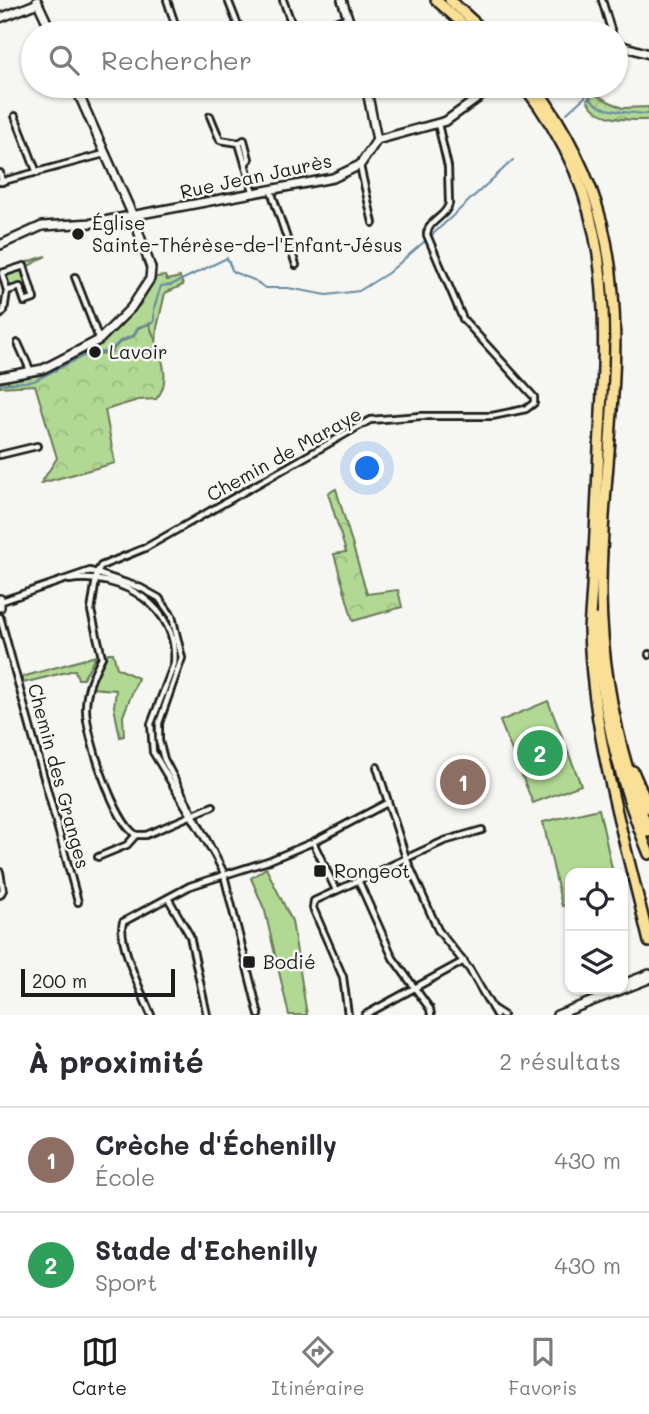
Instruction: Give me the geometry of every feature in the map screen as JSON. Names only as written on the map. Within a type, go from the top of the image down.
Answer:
[{"type":"highway","points":[[444,1],[462,21]]},
{"type":"highway","points":[[444,1],[470,21]]},
{"type":"highway","points":[[533,98],[571,162],[593,223],[602,266],[606,329],[589,629],[595,704],[649,942]]},
{"type":"highway","points":[[543,98],[561,123],[580,160],[602,223],[611,273],[613,357],[601,594],[611,705],[633,789],[649,832]]},
{"type":"highway","points":[[593,583],[598,658],[606,710],[625,788],[649,854]]},
{"type":"highway","points":[[618,734],[649,808]]},
{"type":"street","points":[[167,0],[174,21]]},
{"type":"street","points":[[228,0],[236,21]]},
{"type":"street","points":[[283,0],[291,21]]},
{"type":"street","points":[[342,0],[349,21]]},
{"type":"street","points":[[602,0],[608,21]]},
{"type":"street","points":[[0,19],[38,1],[47,21]]},
{"type":"street","points":[[338,21],[348,17]]},
{"type":"street","points":[[628,48],[649,54]]},
{"type":"street","points":[[0,377],[31,373],[59,362],[99,340],[131,308],[150,279],[151,268],[133,216],[80,98]]},
{"type":"street","points":[[368,98],[377,140],[439,124],[478,98]]},
{"type":"street","points":[[15,116],[37,173]]},
{"type":"street","points":[[210,116],[220,140],[239,143],[254,194]]},
{"type":"street","name":"Chemin de Maraye","points":[[65,581],[80,573],[97,572],[101,566],[145,548],[370,420],[410,416],[506,415],[526,409],[534,403],[534,397],[463,319],[427,235],[428,227],[448,209],[449,204],[448,167],[439,124]]},
{"type":"street","name":"Rue Jean Jaurès","points":[[0,245],[42,226],[133,216],[333,178],[360,165],[377,140]]},
{"type":"street","points":[[0,173],[1,182],[105,154]]},
{"type":"street","points":[[360,165],[373,223]]},
{"type":"street","points":[[271,191],[296,265]]},
{"type":"street","points":[[0,315],[4,311],[7,291],[2,273],[24,266],[34,299],[25,302],[20,287]]},
{"type":"street","points":[[75,277],[99,340]]},
{"type":"street","points":[[7,291],[29,284]]},
{"type":"street","points":[[18,343],[31,373]]},
{"type":"street","points":[[0,455],[37,446]]},
{"type":"street","points":[[192,815],[164,758],[159,741],[161,714],[182,658],[172,615],[153,593],[97,572],[91,611],[102,657],[89,681],[86,712],[107,792],[128,828],[136,835],[146,835],[214,806]]},
{"type":"street","points":[[1,602],[65,581],[96,579],[149,599],[160,609],[167,622],[175,654],[174,664],[154,713],[151,735],[158,763],[192,815],[224,874],[259,1015]]},
{"type":"street","name":"Chemin des Granges","points":[[0,617],[78,902]]},
{"type":"street","points":[[377,766],[407,858],[438,930],[464,961],[496,1015]]},
{"type":"street","points":[[151,1015],[136,978],[121,927],[123,922],[168,898],[224,874],[268,861],[313,842],[387,803]]},
{"type":"street","points":[[348,1015],[342,977],[312,904],[336,890],[444,841],[482,830]]},
{"type":"street","points":[[98,857],[127,845],[136,835]]},
{"type":"street","points":[[313,842],[336,890]]},
{"type":"street","points":[[0,872],[3,890],[0,895]]},
{"type":"street","points":[[358,880],[393,958],[430,1009],[431,1015]]},
{"type":"street","points":[[168,898],[190,936],[207,1015]]},
{"type":"street","points":[[365,1015],[464,961]]},
{"type":"street","points":[[628,982],[649,974]]},
{"type":"street","points":[[557,1015],[649,979]]},
{"type":"street","points":[[549,1015],[600,994]]},
{"type":"street","points":[[492,1008],[503,1015]]},
{"type":"green space","points":[[602,98],[622,108],[649,107],[649,120],[605,115],[597,112],[587,99]]},
{"type":"green space","points":[[46,256],[27,267],[37,301],[22,306],[17,292],[9,294],[7,312],[0,318],[5,296],[0,271]]},
{"type":"green space","points":[[165,276],[167,280],[180,277],[183,285],[165,293],[156,345],[149,324],[112,350],[98,354],[98,351],[92,351],[140,305],[156,277]]},
{"type":"green space","points":[[149,324],[163,362],[164,382],[156,399],[138,400],[105,410],[115,463],[41,483],[57,458],[35,385],[0,387],[0,379],[44,375],[89,351],[92,354],[110,353],[120,342],[134,336],[138,328]]},
{"type":"green space","points":[[336,489],[367,594],[398,590],[402,607],[353,621],[334,554],[346,552],[328,493]]},
{"type":"green space","points":[[108,653],[113,653],[117,668],[138,678],[123,716],[124,736],[120,737],[114,707],[116,690],[91,688]]},
{"type":"green space","points":[[96,656],[83,679],[78,679],[75,670],[23,683],[22,677]]},
{"type":"green space","points":[[548,701],[581,785],[533,803],[500,721]]},
{"type":"green space","points":[[599,809],[612,868],[565,868],[565,905],[562,906],[543,822]]},
{"type":"green space","points":[[266,868],[292,921],[307,1015],[289,1015],[265,911],[251,878]]},
{"type":"waterway","points":[[567,113],[584,98]]},
{"type":"waterway","points":[[590,98],[607,109],[649,114]]},
{"type":"waterway","points":[[432,235],[513,160]]},
{"type":"waterway","points":[[0,384],[34,381],[91,352],[109,352],[120,341],[134,335],[138,327],[154,322],[154,308],[161,286],[171,285],[227,258],[233,272],[254,280],[265,288],[288,288],[327,295],[359,291],[388,273],[425,241]]},
{"type":"place","name":"Église Sainte-Thérèse-de-l'Enfant-Jésus","points":[[78,234]]},
{"type":"place","name":"Lavoir","points":[[95,352]]},
{"type":"place","name":"Stade d'Echenilly","points":[[540,753]]},
{"type":"place","name":"Crèche d'Échenilly","points":[[463,782]]},
{"type":"place","name":"Rongeot","points":[[320,871]]},
{"type":"place","name":"Bodié","points":[[249,962]]}]
